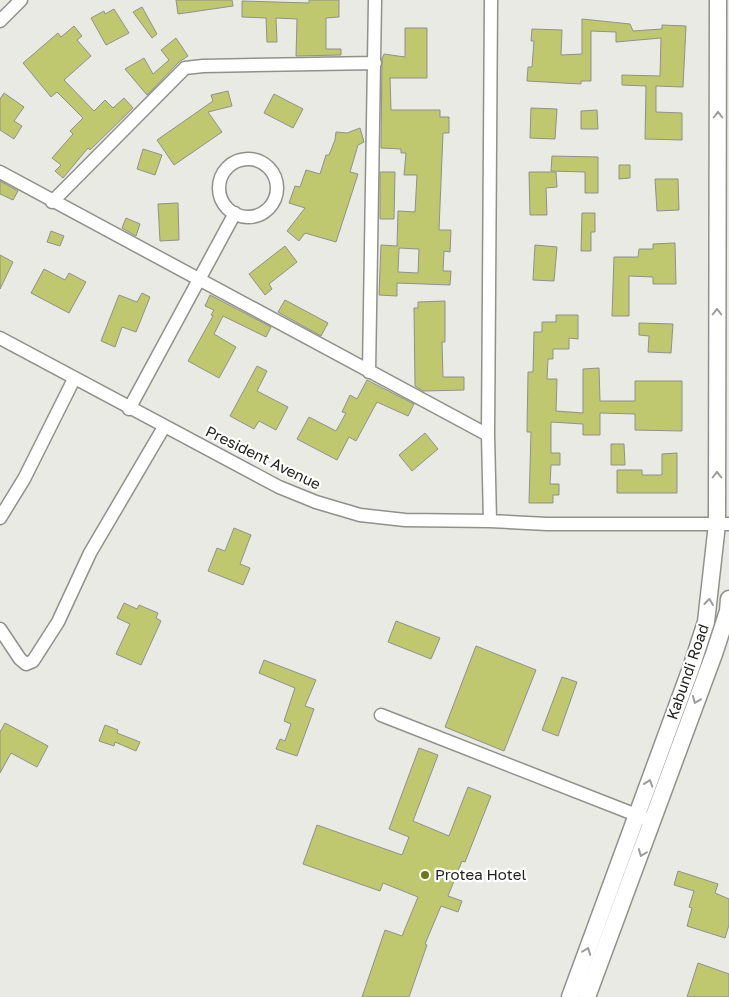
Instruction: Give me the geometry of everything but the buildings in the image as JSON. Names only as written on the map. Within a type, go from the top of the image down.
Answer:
[{"type":"street","points":[[0,20],[21,0]]},
{"type":"street","points":[[369,372],[375,0]]},
{"type":"street","points":[[490,521],[488,435],[491,0]]},
{"type":"street","name":"Kabundi Road","points":[[587,997],[646,819],[706,622],[723,524],[722,8]]},
{"type":"street","points":[[52,202],[185,68],[203,66],[374,63]]},
{"type":"street","points":[[248,158],[262,162],[273,172],[276,179],[277,186],[274,201],[264,212],[257,215],[249,217],[235,213],[228,209],[220,196],[219,188],[223,174],[227,168],[240,160],[248,158]]},
{"type":"street","points":[[0,172],[52,202],[488,435]]},
{"type":"street","points":[[129,408],[235,213]]},
{"type":"street","name":"President Avenue","points":[[0,338],[164,427],[280,487],[316,502],[360,514],[405,520],[547,524],[723,524]]},
{"type":"street","points":[[0,518],[24,479],[74,378]]},
{"type":"street","points":[[0,630],[20,660],[26,664],[33,661],[58,622],[90,553],[164,427]]},
{"type":"street","name":"Kabundi Road","points":[[570,997],[691,712],[714,654],[728,611],[729,599]]},
{"type":"street","points":[[382,716],[646,819]]},
{"type":"place","name":"Protea Hotel","points":[[425,875]]}]
